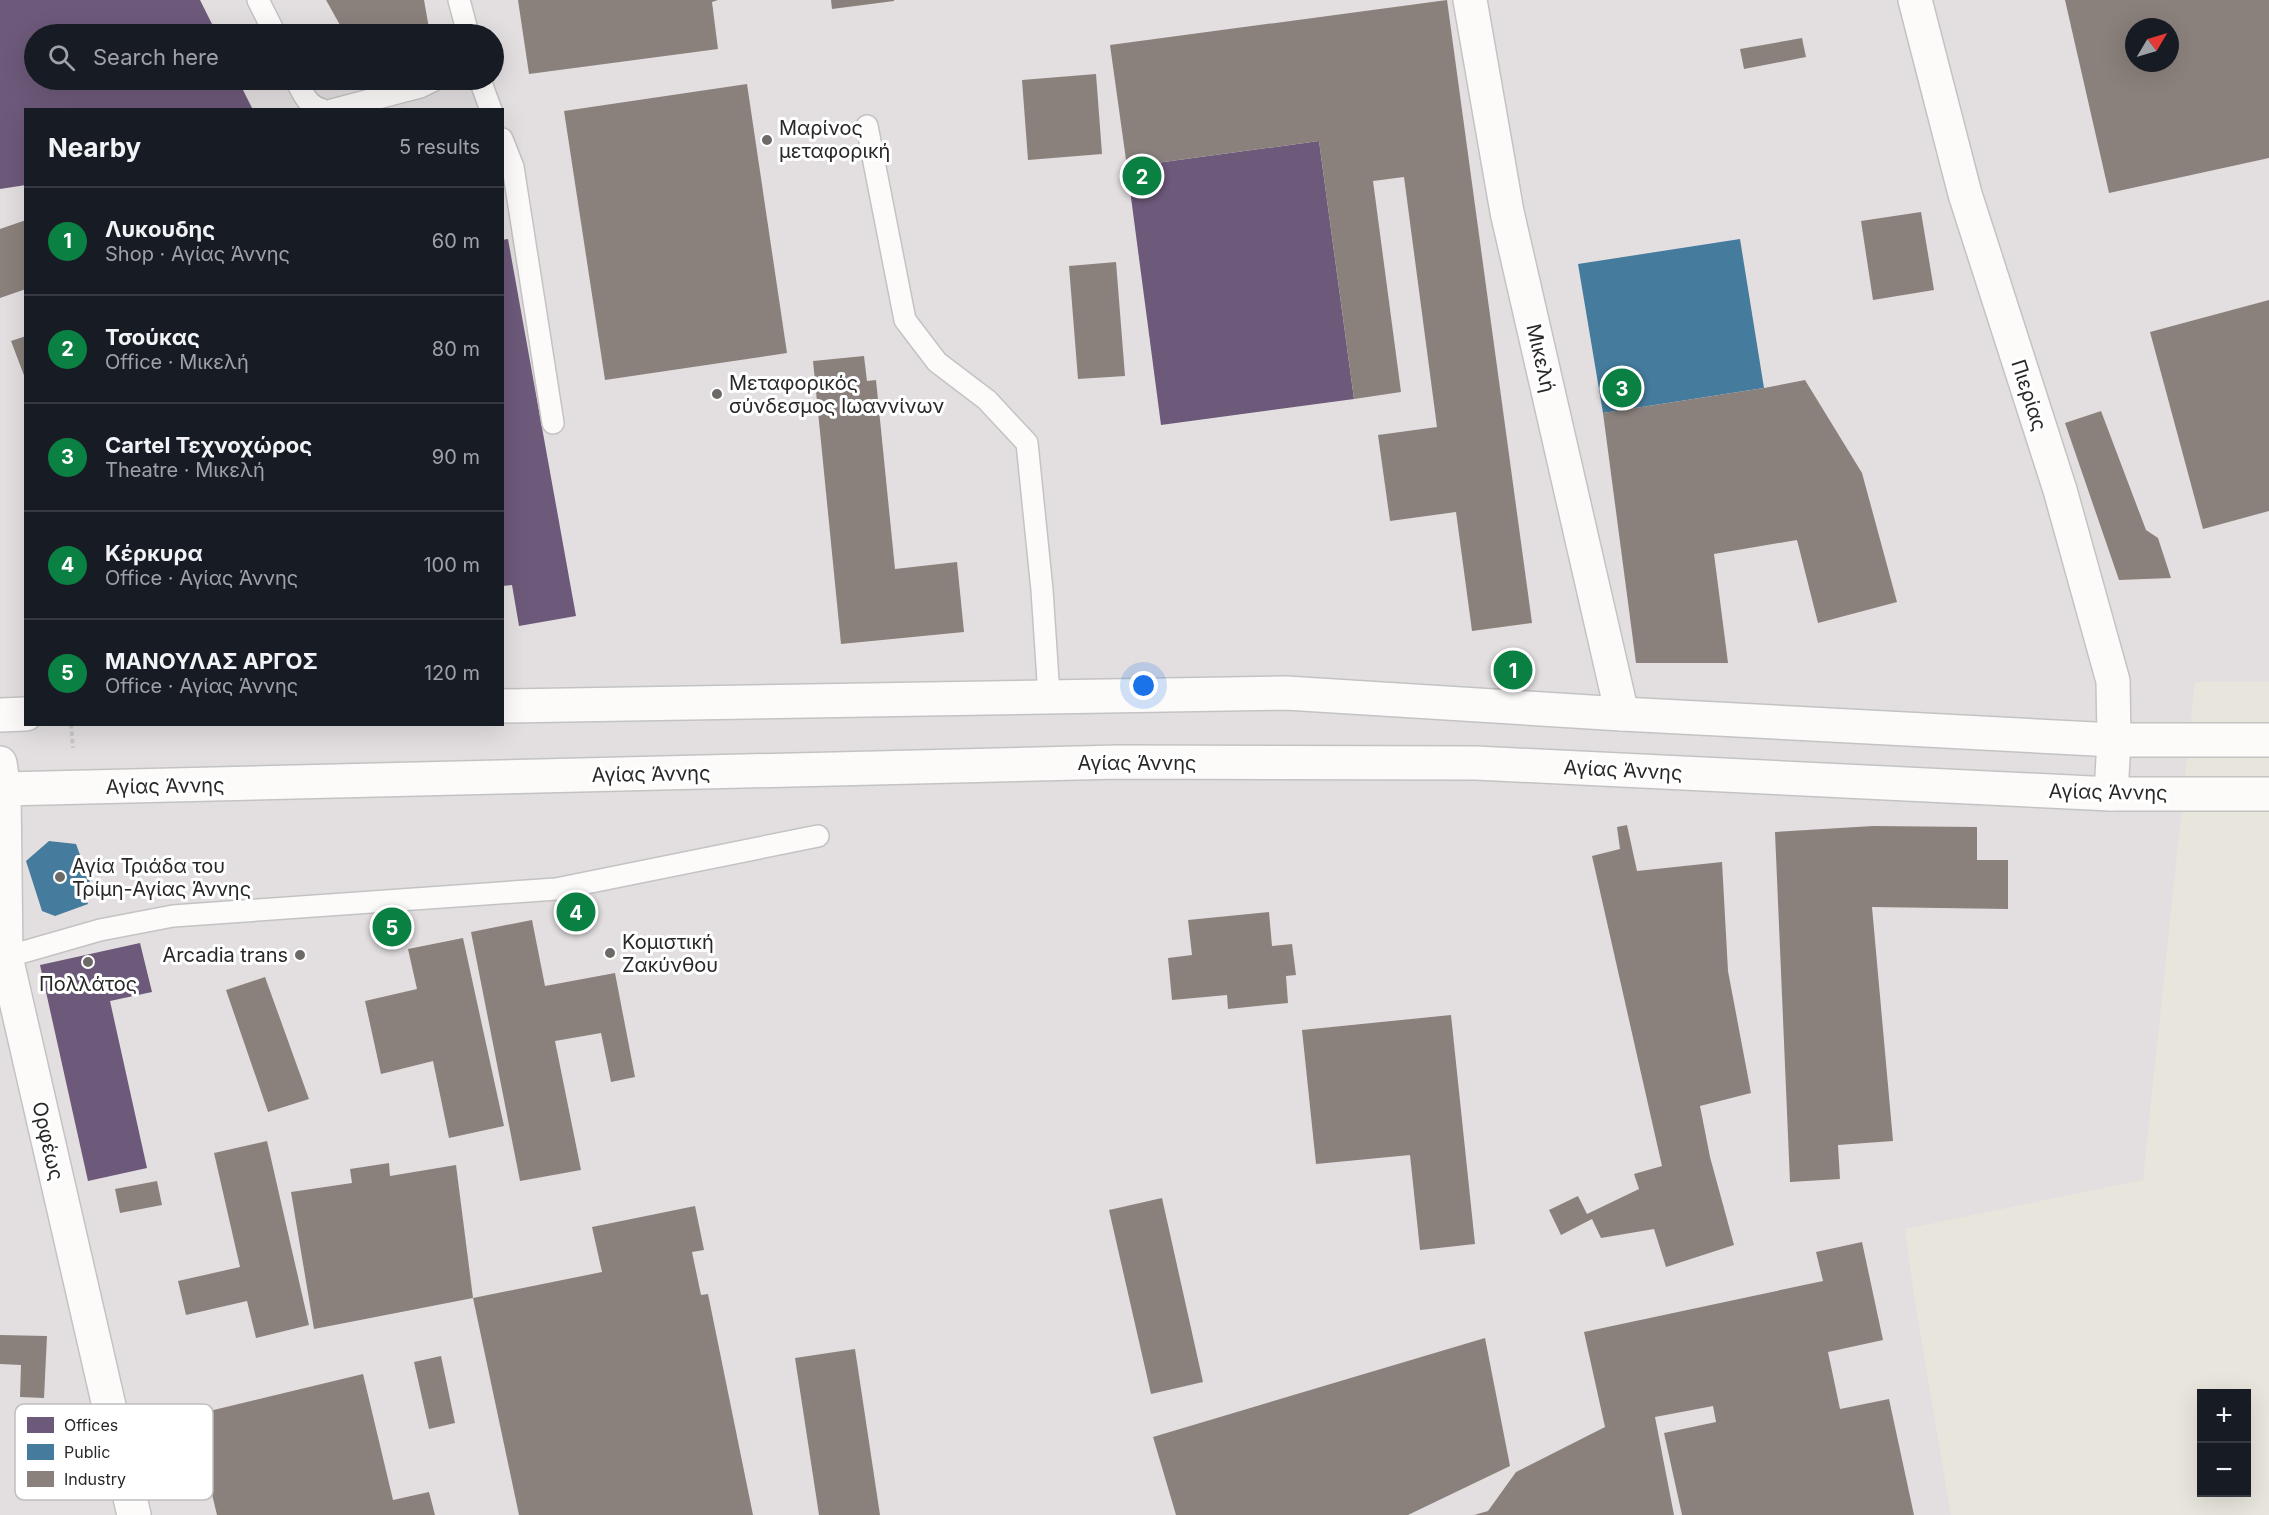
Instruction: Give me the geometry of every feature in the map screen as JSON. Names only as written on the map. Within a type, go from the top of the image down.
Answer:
[{"type":"street","name":"Μικελή","points":[[1470,0],[1507,212],[1622,714]]},
{"type":"street","name":"Πιερίας","points":[[1915,0],[1965,195],[2060,490],[2113,681],[2114,740],[2111,794]]},
{"type":"street","points":[[504,706],[1286,693],[1622,714],[2114,740],[2269,740]]},
{"type":"street","points":[[0,715],[24,714]]},
{"type":"street","name":"Αγίας Άννης","points":[[2,776],[1167,762],[1476,763],[2111,794],[2269,794]]},
{"type":"street","name":"Ορφέως","points":[[2,776],[3,957],[108,1404]]},
{"type":"street","name":"Ορφέως","points":[[130,1500],[134,1515]]},
{"type":"lane","points":[[258,0],[270,24]]},
{"type":"lane","points":[[457,24],[460,4]]},
{"type":"lane","points":[[460,4],[465,24]]},
{"type":"lane","points":[[301,90],[305,99],[316,108]]},
{"type":"lane","points":[[340,108],[409,90]]},
{"type":"lane","points":[[484,90],[490,108]]},
{"type":"lane","points":[[867,126],[905,320],[937,362],[987,400],[1027,443],[1042,590],[1049,696]]},
{"type":"lane","points":[[504,145],[513,167],[553,423]]},
{"type":"lane","points":[[3,957],[100,930],[173,916],[556,889],[818,836]]},
{"type":"shaded area","points":[[0,0],[2269,0],[2269,682],[2195,682],[2143,1180],[1905,1229],[1951,1515],[0,1515]]},
{"type":"building: Offices","points":[[0,0],[200,0],[212,24],[24,24],[24,90],[243,90],[252,108],[24,108],[24,185],[0,189]]},
{"type":"building: Offices","points":[[1319,141],[1354,399],[1161,425],[1127,167]]},
{"type":"building: Offices","points":[[508,239],[576,616],[519,626],[512,585],[504,586],[504,240]]},
{"type":"building: Offices","points":[[140,943],[152,992],[110,1001],[147,1168],[88,1181],[40,965]]},
{"type":"building: Public","points":[[1740,239],[1764,388],[1603,413],[1578,264]]},
{"type":"building: Public","name":"Αγία Τριάδα του Τρίμη-Αγίας Άννης","points":[[49,841],[76,844],[94,893],[85,896],[88,904],[55,916],[42,911],[26,861]]},
{"type":"building: Industry","points":[[326,0],[424,0],[428,24],[339,24]]},
{"type":"building: Industry","points":[[518,0],[718,0],[712,2],[718,49],[529,74]]},
{"type":"building: Industry","points":[[831,0],[894,0],[894,1],[832,9]]},
{"type":"building: Industry","points":[[1447,0],[1532,623],[1472,631],[1456,512],[1390,521],[1378,435],[1437,427],[1404,177],[1373,181],[1401,392],[1354,399],[1319,141],[1127,167],[1110,45]]},
{"type":"building: Industry","points":[[2065,0],[2269,0],[2269,158],[2109,193]]},
{"type":"building: Industry","points":[[1802,38],[1806,57],[1744,69],[1740,49]]},
{"type":"building: Industry","points":[[1096,74],[1102,154],[1028,160],[1022,80]]},
{"type":"building: Industry","points":[[747,84],[787,353],[605,380],[564,111]]},
{"type":"building: Industry","points":[[1921,212],[1934,290],[1873,300],[1861,221]]},
{"type":"building: Industry","points":[[24,221],[24,290],[0,298],[0,229]]},
{"type":"building: Industry","points":[[1116,262],[1125,376],[1078,379],[1069,266]]},
{"type":"building: Industry","points":[[2269,300],[2269,511],[2203,529],[2150,332]]},
{"type":"building: Industry","points":[[24,337],[24,375],[11,341]]},
{"type":"building: Industry","points":[[864,356],[867,381],[876,380],[895,569],[957,562],[964,632],[841,644],[813,361]]},
{"type":"building: Industry","points":[[1805,380],[1862,473],[1897,602],[1818,623],[1797,540],[1714,554],[1728,663],[1636,663],[1603,413]]},
{"type":"building: Industry","points":[[2101,411],[2146,530],[2158,538],[2171,578],[2119,580],[2065,423]]},
{"type":"building: Industry","points":[[1627,825],[1637,871],[1722,862],[1728,971],[1751,1093],[1700,1106],[1710,1157],[1734,1245],[1666,1267],[1654,1229],[1601,1238],[1592,1219],[1561,1235],[1549,1210],[1578,1196],[1587,1214],[1639,1189],[1634,1174],[1662,1166],[1592,856],[1620,849],[1617,827]]},
{"type":"building: Industry","points":[[1873,826],[1977,827],[1977,860],[2008,860],[2008,909],[1872,907],[1893,1141],[1838,1145],[1840,1179],[1790,1182],[1775,832]]},
{"type":"building: Industry","points":[[1269,912],[1272,946],[1292,944],[1296,975],[1286,976],[1288,1003],[1228,1009],[1227,995],[1172,1000],[1168,958],[1192,955],[1188,920]]},
{"type":"building: Industry","points":[[532,920],[545,986],[615,973],[635,1077],[611,1082],[601,1033],[555,1041],[581,1170],[520,1181],[471,932]]},
{"type":"building: Industry","points":[[463,938],[504,1126],[449,1138],[433,1061],[381,1074],[365,1001],[417,989],[408,949]]},
{"type":"building: Industry","points":[[265,977],[309,1099],[268,1112],[226,990]]},
{"type":"building: Industry","points":[[1451,1015],[1475,1244],[1420,1250],[1410,1155],[1316,1164],[1302,1030]]},
{"type":"building: Industry","points":[[267,1141],[309,1325],[256,1338],[247,1301],[186,1315],[178,1281],[240,1267],[214,1153]]},
{"type":"building: Industry","points":[[389,1163],[390,1176],[456,1165],[473,1298],[314,1329],[291,1192],[352,1183],[350,1169]]},
{"type":"building: Industry","points":[[157,1181],[162,1205],[120,1213],[115,1189]]},
{"type":"building: Industry","points":[[1162,1198],[1203,1382],[1151,1394],[1109,1210]]},
{"type":"building: Industry","points":[[695,1206],[704,1250],[692,1252],[701,1295],[708,1294],[753,1515],[519,1515],[473,1298],[602,1272],[592,1227]]},
{"type":"building: Industry","points":[[1862,1242],[1883,1340],[1828,1352],[1840,1409],[1889,1399],[1914,1515],[1682,1515],[1664,1433],[1716,1422],[1713,1406],[1655,1417],[1674,1515],[1474,1515],[1488,1511],[1516,1472],[1605,1427],[1584,1332],[1823,1281],[1816,1252]]},
{"type":"building: Industry","points":[[0,1335],[47,1336],[44,1398],[20,1397],[21,1365],[0,1364]]},
{"type":"building: Industry","points":[[1485,1338],[1510,1466],[1408,1515],[1176,1515],[1153,1437]]},
{"type":"building: Industry","points":[[855,1349],[880,1515],[819,1515],[795,1358]]},
{"type":"building: Industry","points":[[441,1356],[455,1423],[429,1429],[414,1362]]},
{"type":"building: Industry","points":[[363,1374],[393,1500],[429,1492],[435,1515],[217,1515],[213,1498],[213,1410]]},
{"type":"place","name":"Μαρίνος μεταφορική","points":[[767,140]]},
{"type":"place","name":"Τσούκας","points":[[1142,176]]},
{"type":"place","name":"Cartel Τεχνοχώρος","points":[[1622,388]]},
{"type":"place","name":"Μεταφορικός σύνδεσμος Ιωαννίνων","points":[[717,394]]},
{"type":"place","name":"Λυκουδης","points":[[1513,670]]},
{"type":"place","name":"Αγία Τριάδα του Τρίμη-Αγίας Άννης","points":[[60,877]]},
{"type":"place","name":"Κέρκυρα","points":[[576,912]]},
{"type":"place","name":"ΜΑΝΟΥΛΑΣ ΑΡΓΟΣ","points":[[392,927]]},
{"type":"place","name":"Κομιστική Ζακύνθου","points":[[610,953]]},
{"type":"place","name":"Arcadia trans","points":[[300,955]]},
{"type":"place","name":"Πολλάτος","points":[[88,962]]}]
